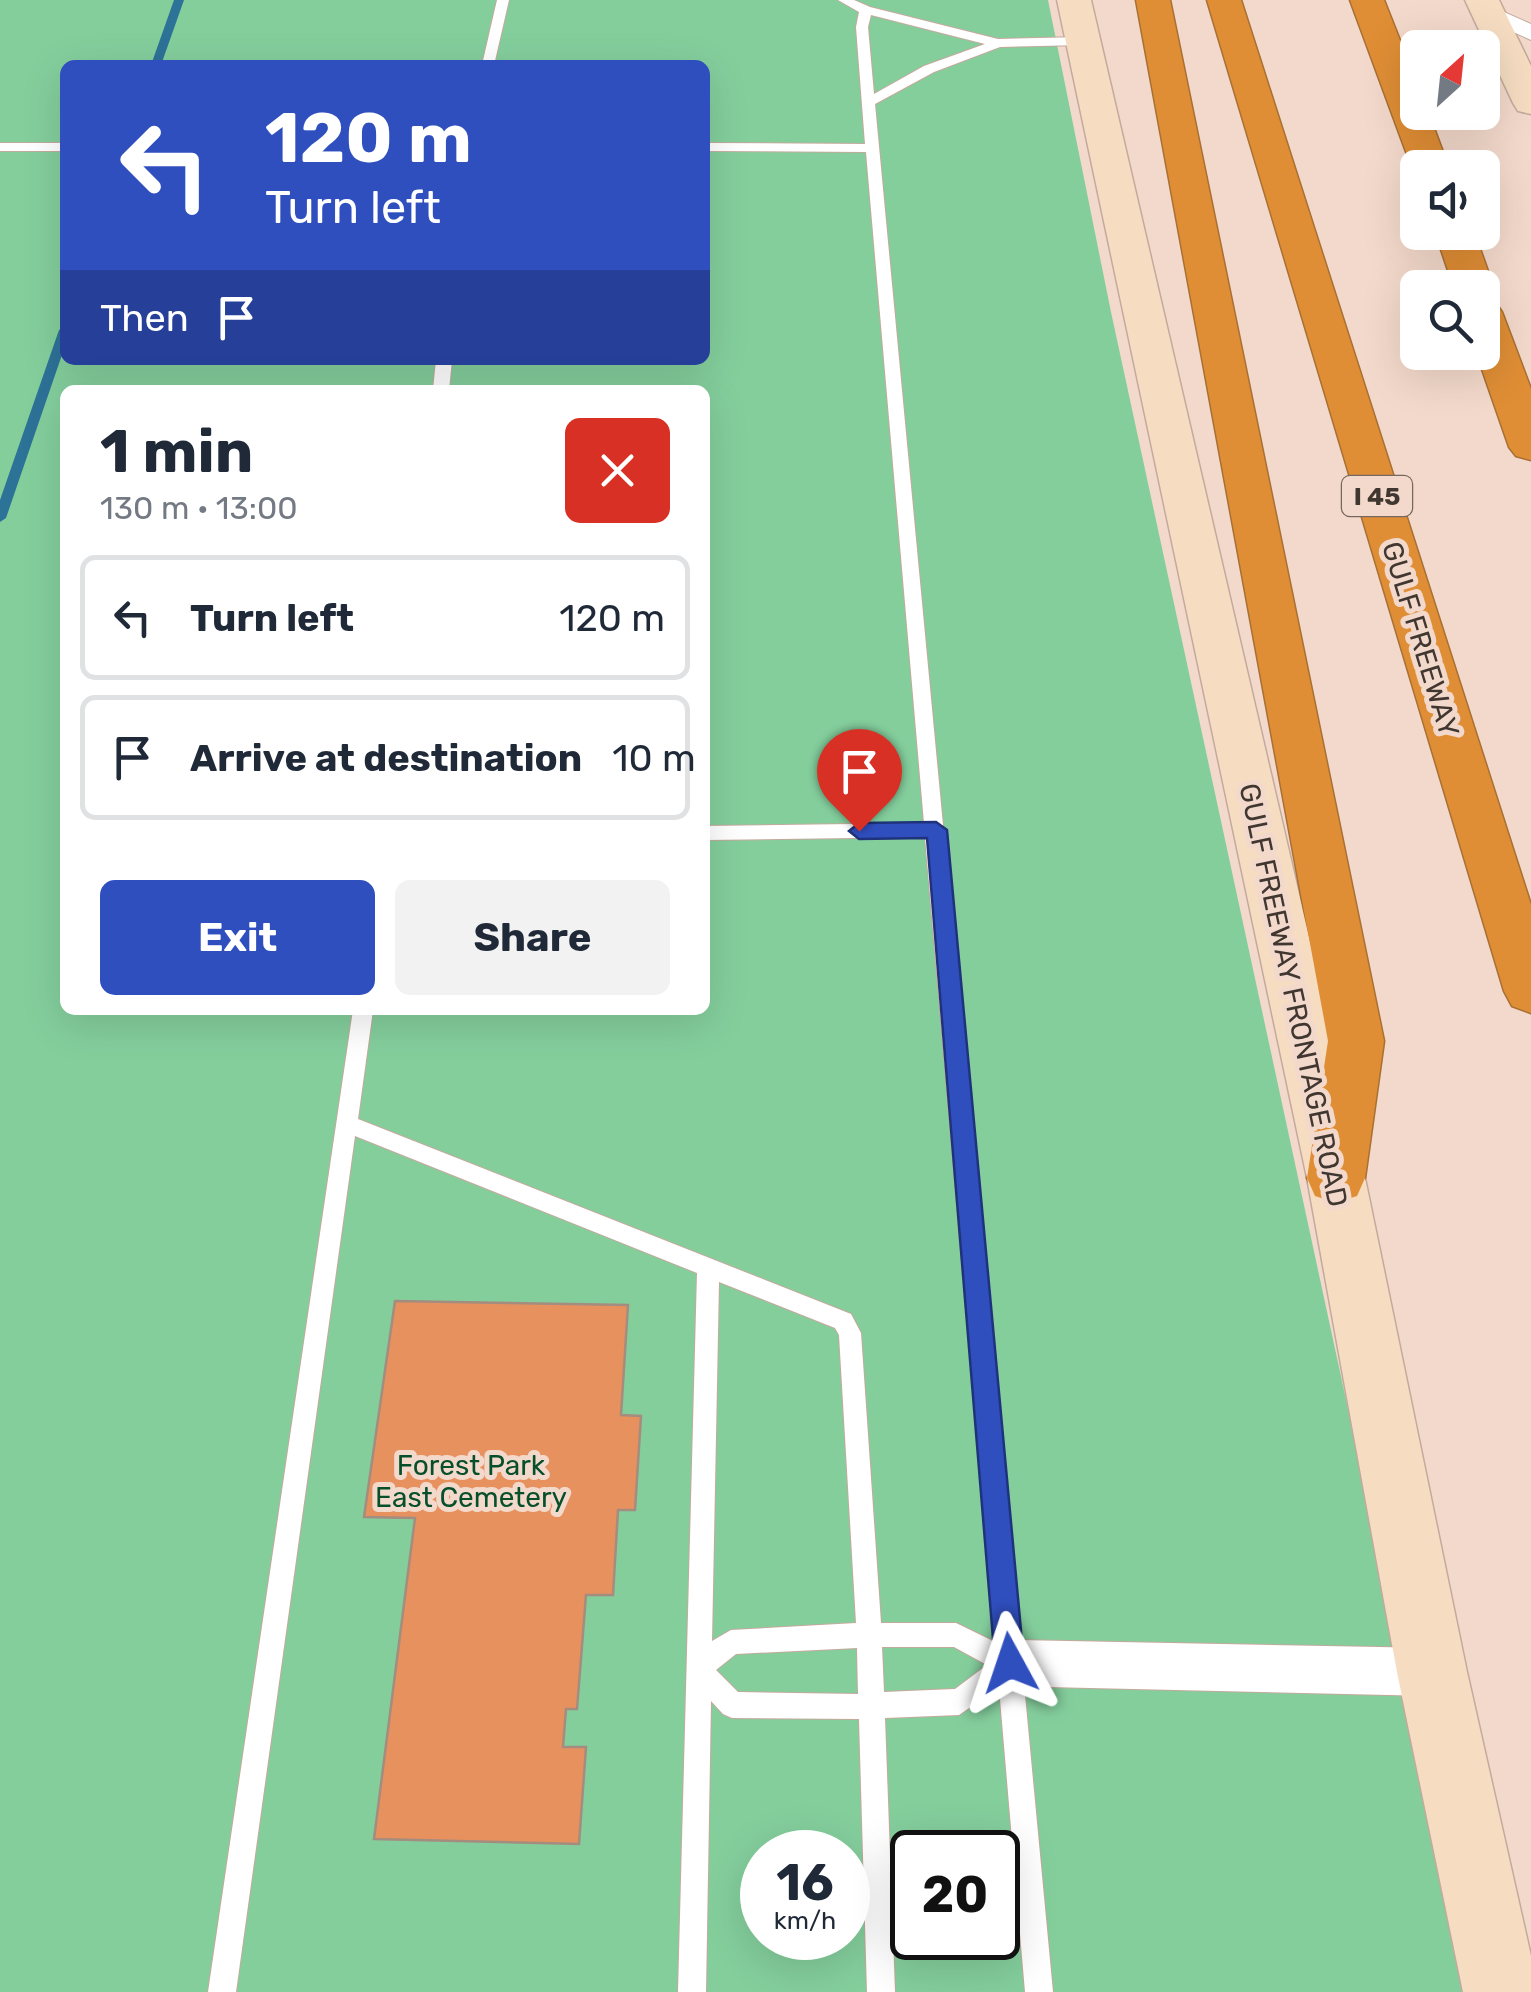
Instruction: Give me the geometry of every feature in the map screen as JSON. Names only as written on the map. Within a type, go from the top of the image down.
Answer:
[{"type":"highway","points":[[1153,0],[1356,1040],[1336,1178]]},
{"type":"highway","name":"GULF FREEWAY","points":[[1224,0],[1531,990]]},
{"type":"highway","points":[[1367,0],[1424,150]]},
{"type":"highway","points":[[1500,362],[1531,447]]},
{"type":"main road","points":[[1485,6],[1527,80]]},
{"type":"main road","name":"GULF FREEWAY FRONTAGE ROAD","points":[[1079,21],[1336,1178],[1432,1672],[1501,1992]]},
{"type":"street","points":[[1485,6],[1531,32]]},
{"type":"street","points":[[1010,1663],[1432,1672]]},
{"type":"lane","points":[[489,60],[504,0]]},
{"type":"lane","points":[[844,0],[866,10],[998,43]]},
{"type":"lane","points":[[866,10],[862,26],[868,102],[1039,1992]]},
{"type":"lane","points":[[868,102],[929,69],[998,43],[1079,21]]},
{"type":"lane","points":[[0,146],[60,147]]},
{"type":"lane","points":[[710,147],[873,148]]},
{"type":"lane","points":[[710,833],[936,830]]},
{"type":"lane","points":[[222,1992],[362,1015]]},
{"type":"lane","points":[[347,1124],[843,1321],[850,1334],[869,1635],[881,1992]]},
{"type":"lane","points":[[692,1992],[708,1266]]},
{"type":"lane","points":[[698,1669],[731,1642],[869,1635],[956,1635],[1010,1663]]},
{"type":"lane","points":[[698,1669],[732,1705],[872,1706],[959,1702],[1010,1663]]},
{"type":"green space","name":"Forest Park East Cemetery","points":[[0,0],[1048,0],[1111,312],[1474,1992],[0,1992]]},
{"type":"building","points":[[395,1301],[628,1305],[621,1415],[641,1416],[635,1510],[618,1510],[613,1595],[586,1595],[577,1709],[566,1709],[563,1747],[586,1747],[579,1844],[374,1839],[415,1518],[364,1517]]},
{"type":"waterway","points":[[158,60],[179,0]]},
{"type":"waterway","points":[[0,518],[60,344]]},
{"type":"route","points":[[859,831],[936,830],[1010,1663]]}]
